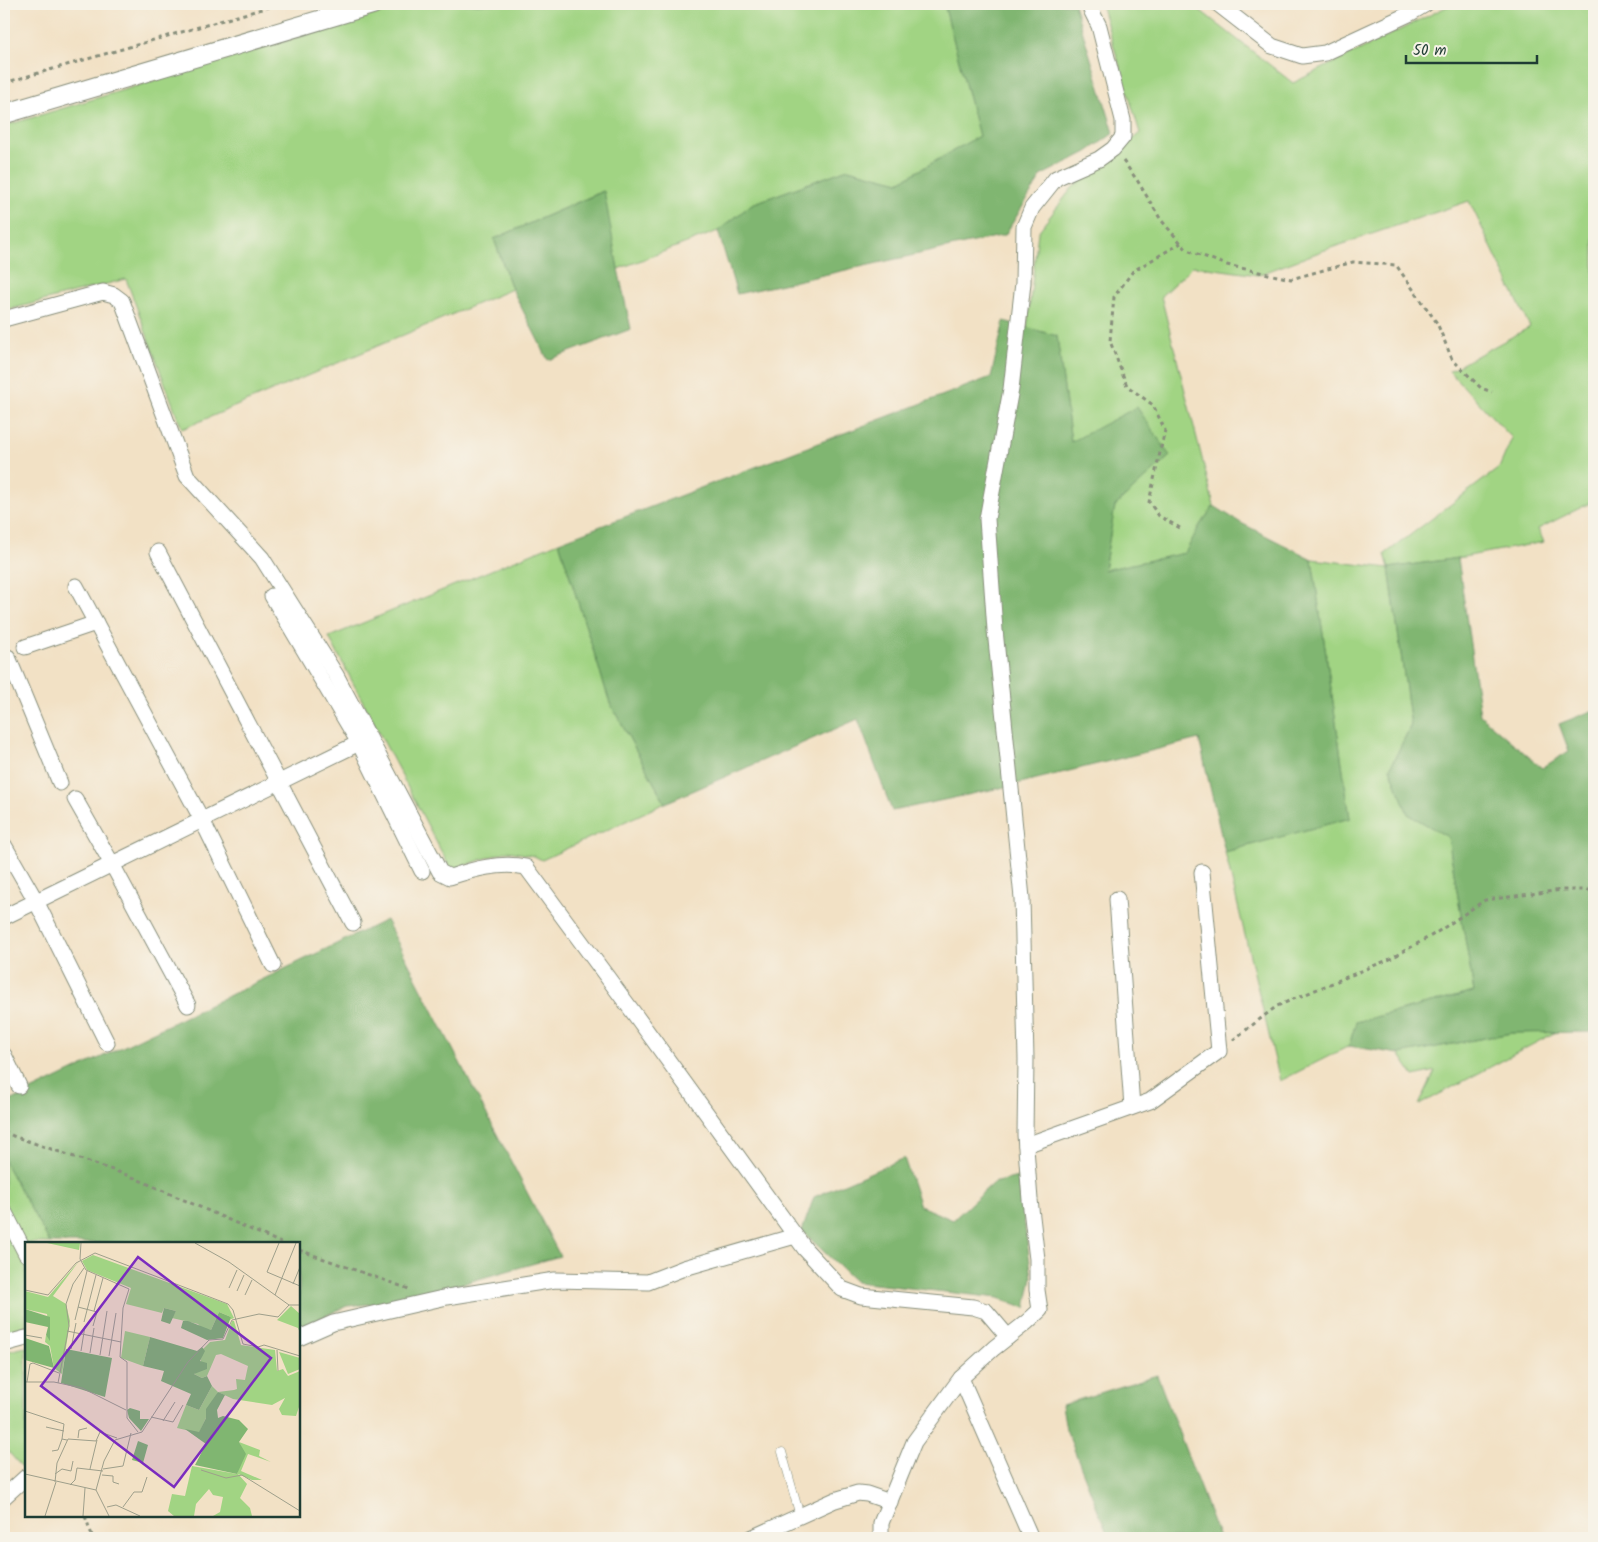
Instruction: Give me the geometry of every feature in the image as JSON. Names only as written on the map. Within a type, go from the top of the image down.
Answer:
[{"type":"street","points":[[4,114],[374,4]]},
{"type":"street","points":[[881,1538],[881,1523],[914,1442],[961,1378],[1040,1310],[1026,1145],[1022,898],[995,630],[987,519],[1011,389],[1023,283],[1024,227],[1032,208],[1056,178],[1099,160],[1113,149],[1123,137],[1123,120],[1099,26],[1088,4]]},
{"type":"street","points":[[1218,4],[1272,46],[1302,56],[1326,53],[1410,14],[1426,4]]},
{"type":"street","points":[[4,319],[103,292],[114,295],[122,301],[187,476],[262,558],[336,675],[440,872],[450,878],[471,870],[511,864],[526,867],[805,1250],[842,1289],[861,1296],[974,1307],[986,1311],[1008,1337]]},
{"type":"street","points":[[158,552],[353,923]]},
{"type":"street","points":[[76,586],[202,820],[273,965]]},
{"type":"street","points":[[272,596],[359,743],[422,871]]},
{"type":"street","points":[[25,647],[96,623]]},
{"type":"street","points":[[4,659],[8,657],[60,783]]},
{"type":"street","points":[[4,917],[359,743]]},
{"type":"street","points":[[75,799],[188,1005]]},
{"type":"street","points":[[4,845],[36,901],[107,1043]]},
{"type":"street","points":[[1026,1145],[1150,1101],[1219,1051],[1202,872]]},
{"type":"street","points":[[1117,899],[1132,1107]]},
{"type":"street","points":[[4,1056],[19,1086]]},
{"type":"street","points":[[4,1211],[25,1252]]},
{"type":"street","points":[[300,1338],[333,1323],[447,1297],[555,1280],[648,1282],[684,1268],[795,1236]]},
{"type":"street","points":[[4,1344],[25,1338]]},
{"type":"street","points":[[961,1378],[1031,1538]]},
{"type":"street","points":[[4,1497],[25,1478]]},
{"type":"street","points":[[751,1538],[835,1500],[858,1493],[890,1502]]},
{"type":"lane","points":[[782,1452],[800,1516]]},
{"type":"path","points":[[4,83],[279,4]]},
{"type":"path","points":[[1113,149],[1137,180],[1161,220],[1187,250],[1227,265],[1291,279],[1353,262],[1396,265],[1437,323],[1452,359],[1481,388],[1492,392]]},
{"type":"path","points":[[1180,528],[1159,516],[1148,502],[1165,430],[1153,405],[1127,386],[1110,341],[1114,298],[1133,271],[1181,243]]},
{"type":"path","points":[[1219,1051],[1276,1006],[1390,959],[1436,932],[1484,900],[1562,890],[1594,890]]},
{"type":"path","points":[[4,1131],[13,1136],[130,1176],[278,1242]]},
{"type":"path","points":[[300,1250],[410,1290]]},
{"type":"path","points":[[85,1517],[93,1538]]},
{"type":"green space","points":[[409,4],[944,4],[979,136],[899,182],[848,169],[752,204],[718,231],[618,269],[603,191],[494,239],[512,289],[182,429],[126,279],[4,311],[4,126]]},
{"type":"green space","points":[[944,4],[1074,4],[1114,133],[1087,152],[1042,175],[1005,235],[737,294],[718,231],[752,204],[848,169],[899,182],[979,136]]},
{"type":"green space","points":[[1101,4],[1192,4],[1293,83],[1452,4],[1594,4],[1594,501],[1538,529],[1544,542],[1458,558],[1389,568],[1385,554],[1499,468],[1512,438],[1449,371],[1530,327],[1469,201],[1258,275],[1193,266],[1161,296],[1214,506],[1200,525],[1186,553],[1104,570],[1115,506],[1170,455],[1071,442],[1057,336],[1027,328],[1038,232],[1072,188],[1140,133]]},
{"type":"green space","points":[[604,191],[631,329],[548,360],[512,289],[494,239]]},
{"type":"green space","points":[[1004,321],[1057,336],[1071,442],[1137,407],[1170,456],[1115,506],[1104,570],[1185,553],[1200,525],[1214,506],[1241,523],[1312,559],[1350,818],[1225,852],[1199,739],[1000,788],[892,811],[858,719],[665,803],[610,703],[559,542],[991,377]]},
{"type":"green space","points":[[559,542],[610,703],[665,803],[542,860],[534,856],[508,851],[451,870],[329,637]]},
{"type":"green space","points":[[1458,558],[1480,715],[1542,768],[1569,751],[1559,724],[1594,710],[1594,1032],[1511,1033],[1399,1054],[1349,1046],[1356,1022],[1474,992],[1448,837],[1408,814],[1390,768],[1411,725],[1389,568]]},
{"type":"green space","points":[[1312,559],[1389,568],[1411,725],[1390,768],[1408,814],[1448,837],[1474,992],[1356,1022],[1349,1046],[1280,1081],[1225,852],[1350,818]]},
{"type":"green space","points":[[386,920],[560,1256],[397,1302],[347,1306],[300,1328],[300,1242],[49,1242],[4,1161],[4,1104]]},
{"type":"green space","points":[[1556,1032],[1419,1105],[1435,1071],[1414,1076],[1399,1054],[1511,1033]]},
{"type":"green space","points":[[904,1158],[920,1206],[953,1220],[993,1183],[1018,1177],[1032,1277],[1026,1308],[999,1298],[856,1282],[802,1231],[814,1197]]},
{"type":"green space","points":[[4,1161],[49,1242],[25,1242],[25,1330],[4,1331]]},
{"type":"green space","points":[[25,1347],[25,1464],[21,1466],[4,1447],[4,1352]]},
{"type":"green space","points":[[1157,1375],[1219,1538],[1109,1538],[1066,1429],[1062,1405]]}]
